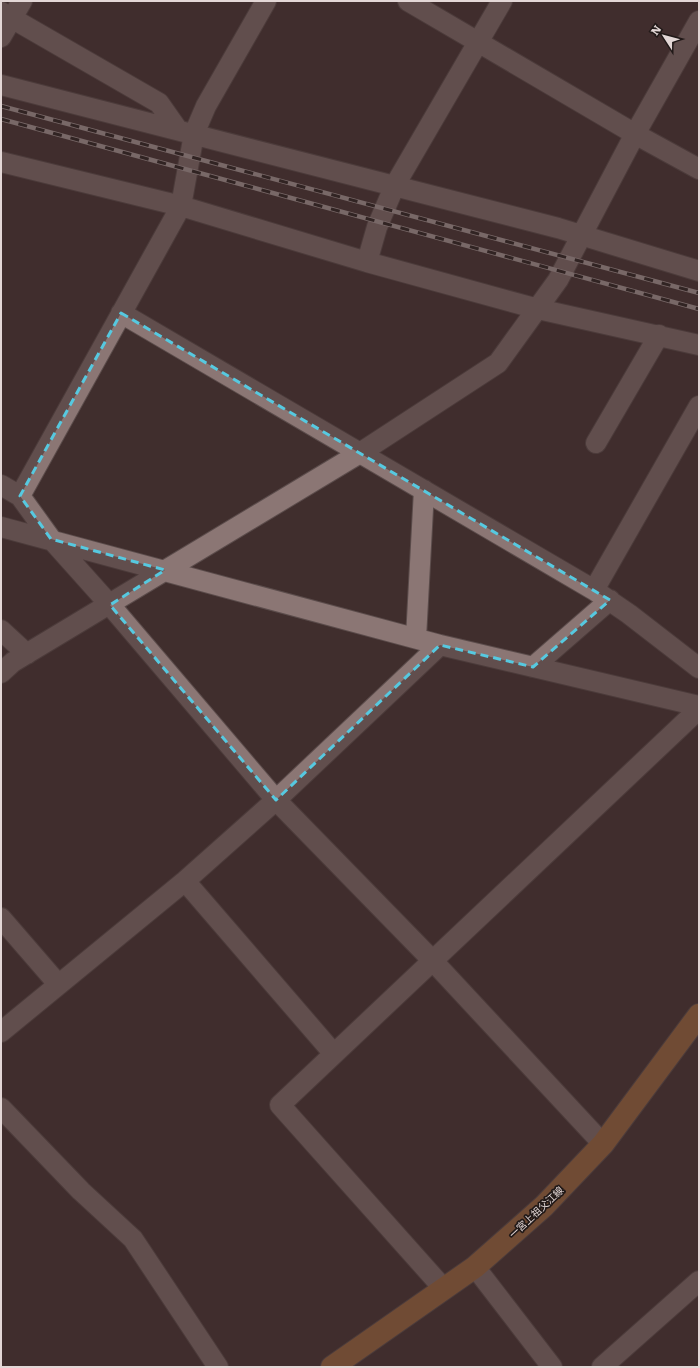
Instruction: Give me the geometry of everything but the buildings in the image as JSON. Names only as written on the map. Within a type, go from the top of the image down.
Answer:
[{"type":"main road","name":"一宮上祖父江線","points":[[332,1367],[475,1267],[544,1206],[603,1144],[699,1016]]},
{"type":"street","points":[[1,37],[6,15],[22,1]]},
{"type":"street","points":[[20,496],[181,206],[186,132],[206,106],[266,1]]},
{"type":"street","points":[[408,1],[635,134],[699,169]]},
{"type":"street","points":[[368,262],[377,227],[394,185],[502,1]]},
{"type":"street","points":[[6,15],[159,103],[186,132]]},
{"type":"street","points":[[1,673],[13,662],[110,605],[165,570],[360,453],[498,363],[558,280],[635,134],[699,21]]},
{"type":"street","points":[[1,84],[394,185],[581,235],[699,271]]},
{"type":"street","points":[[1,162],[181,206],[368,262],[538,309],[699,345]]},
{"type":"street","points":[[121,313],[602,595],[699,668]]},
{"type":"street","points":[[596,443],[659,335]]},
{"type":"street","points":[[533,667],[602,595],[699,406]]},
{"type":"street","points":[[1,485],[20,496],[51,539],[110,605],[276,800],[432,960],[603,1144]]},
{"type":"street","points":[[416,638],[424,490]]},
{"type":"street","points":[[1,527],[51,539],[440,645],[699,708]]},
{"type":"street","points":[[1,630],[27,654]]},
{"type":"street","points":[[1,1032],[185,881],[276,800],[440,645]]},
{"type":"street","points":[[444,1289],[280,1105],[699,708]]},
{"type":"street","points":[[185,881],[334,1054]]},
{"type":"street","points":[[1,918],[58,984]]},
{"type":"street","points":[[1,1108],[81,1191],[133,1239],[218,1367]]},
{"type":"street","points":[[475,1267],[552,1367]]},
{"type":"street","points":[[602,1367],[699,1280]]},
{"type":"highlighted area","points":[[121,313],[610,600],[533,667],[440,645],[276,800],[110,605],[165,570],[51,539],[20,496]]},
{"type":"railway","points":[[1,106],[699,293]]},
{"type":"railway","points":[[1,119],[699,309]]}]
